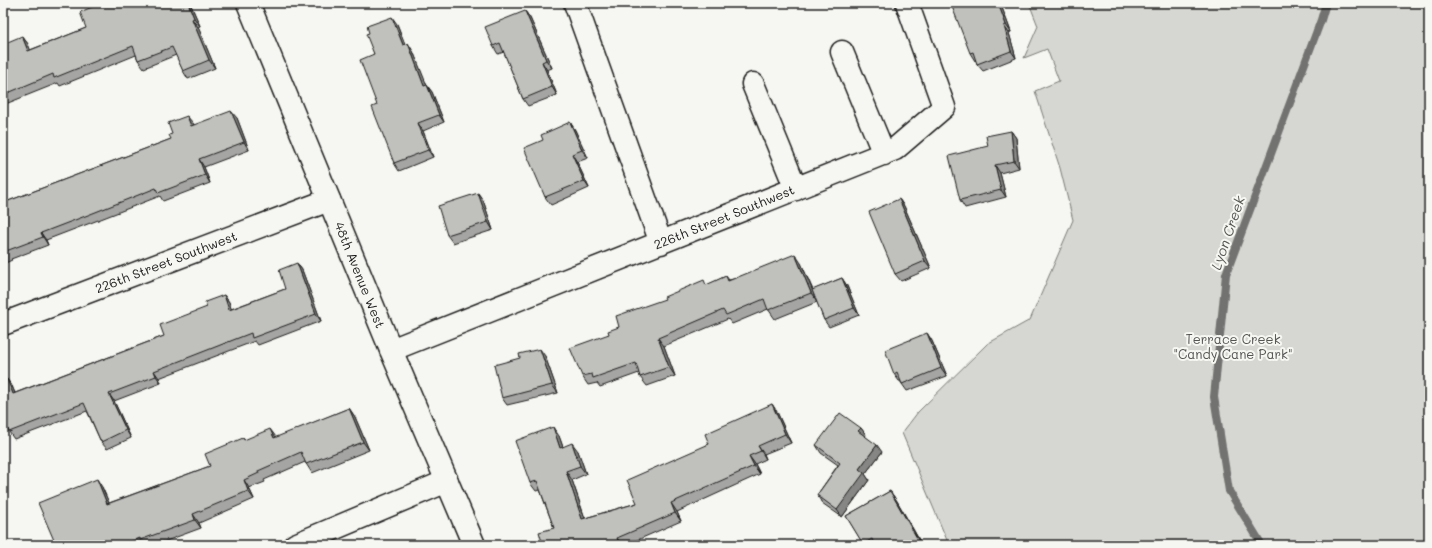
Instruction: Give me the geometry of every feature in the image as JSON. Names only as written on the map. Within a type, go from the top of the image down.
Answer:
[{"type":"street","name":"48th Avenue West","points":[[248,3],[391,350],[474,545]]},
{"type":"street","points":[[574,3],[661,243]]},
{"type":"street","name":"226th Street Southwest","points":[[391,350],[895,149],[944,107],[907,3]]},
{"type":"street","points":[[842,52],[884,154]]},
{"type":"street","points":[[753,84],[796,189]]},
{"type":"street","name":"226th Street Southwest","points":[[3,324],[329,200]]},
{"type":"street","points":[[295,545],[447,481]]},
{"type":"green space","name":"Terrace Creek \"Candy Cane Park\"","points":[[1029,3],[1429,3],[1429,84],[1426,112],[1429,126],[1429,545],[949,545],[902,433],[918,412],[987,344],[1030,320],[1073,220],[1060,168],[1035,91],[1059,81],[1047,49],[1024,58],[1038,26]]},
{"type":"building","points":[[102,3],[136,3],[137,5],[141,3],[188,3],[194,18],[192,19],[209,60],[183,71],[172,47],[138,60],[133,46],[54,78],[53,74],[3,95],[3,44],[22,36],[28,51],[86,28],[80,12]]},
{"type":"building","points":[[998,3],[1006,25],[1004,26],[1011,51],[977,64],[973,52],[970,53],[951,4]]},
{"type":"building","points":[[525,11],[546,60],[542,62],[552,87],[523,99],[500,43],[493,46],[485,27]]},
{"type":"building","points":[[392,17],[403,45],[408,43],[424,86],[427,85],[439,115],[418,123],[428,150],[394,163],[372,107],[377,105],[360,60],[374,54],[366,34],[369,33],[367,26]]},
{"type":"building","points":[[231,111],[244,142],[199,159],[205,175],[158,193],[156,188],[41,233],[43,237],[6,251],[6,253],[3,254],[3,203],[171,139],[169,135],[172,134],[168,123],[187,116],[191,126]]},
{"type":"building","points":[[570,122],[582,150],[572,154],[584,181],[545,197],[524,148],[543,140],[541,135]]},
{"type":"building","points":[[1011,131],[1014,161],[995,165],[1001,190],[960,200],[949,156],[988,146],[986,136]]},
{"type":"building","points":[[478,193],[488,222],[447,235],[438,206]]},
{"type":"building","points":[[899,199],[925,261],[895,274],[869,212]]},
{"type":"building","points":[[795,254],[811,293],[768,310],[764,299],[726,315],[723,310],[658,338],[669,367],[640,377],[636,363],[593,378],[592,374],[582,376],[570,348],[609,334],[608,331],[619,327],[616,316],[665,299],[664,297],[704,280],[706,285],[726,276],[728,281]]},
{"type":"building","points":[[297,263],[316,314],[252,338],[251,333],[154,371],[156,376],[109,394],[126,430],[101,442],[84,403],[9,432],[3,419],[3,381],[7,379],[13,394],[164,336],[160,325],[207,307],[205,302],[224,295],[229,310],[285,289],[279,270]]},
{"type":"building","points":[[842,278],[854,308],[824,320],[812,290]]},
{"type":"building","points":[[927,333],[941,368],[902,384],[897,372],[894,374],[885,350]]},
{"type":"building","points":[[540,349],[552,385],[502,398],[494,365],[520,358],[519,354]]},
{"type":"building","points":[[772,404],[785,434],[758,446],[761,451],[749,456],[754,466],[671,503],[675,513],[617,538],[619,545],[543,545],[539,532],[554,528],[537,481],[530,483],[515,441],[553,427],[560,448],[572,443],[580,466],[566,471],[582,519],[637,503],[627,480],[709,444],[705,434]]},
{"type":"building","points":[[349,408],[363,442],[306,464],[301,452],[258,471],[259,473],[244,480],[248,491],[193,514],[195,520],[140,540],[140,538],[123,545],[56,545],[38,503],[97,479],[107,504],[210,466],[205,454],[243,438],[244,440],[270,429],[274,438]]},
{"type":"building","points":[[840,413],[861,428],[858,431],[877,445],[859,469],[864,473],[837,510],[817,495],[840,463],[816,445]]},
{"type":"building","points":[[890,491],[921,545],[875,545],[872,539],[863,544],[846,516]]},
{"type":"waterway","name":"Lyon Creek","points":[[1262,545],[1229,491],[1214,397],[1226,274],[1326,3]]}]
